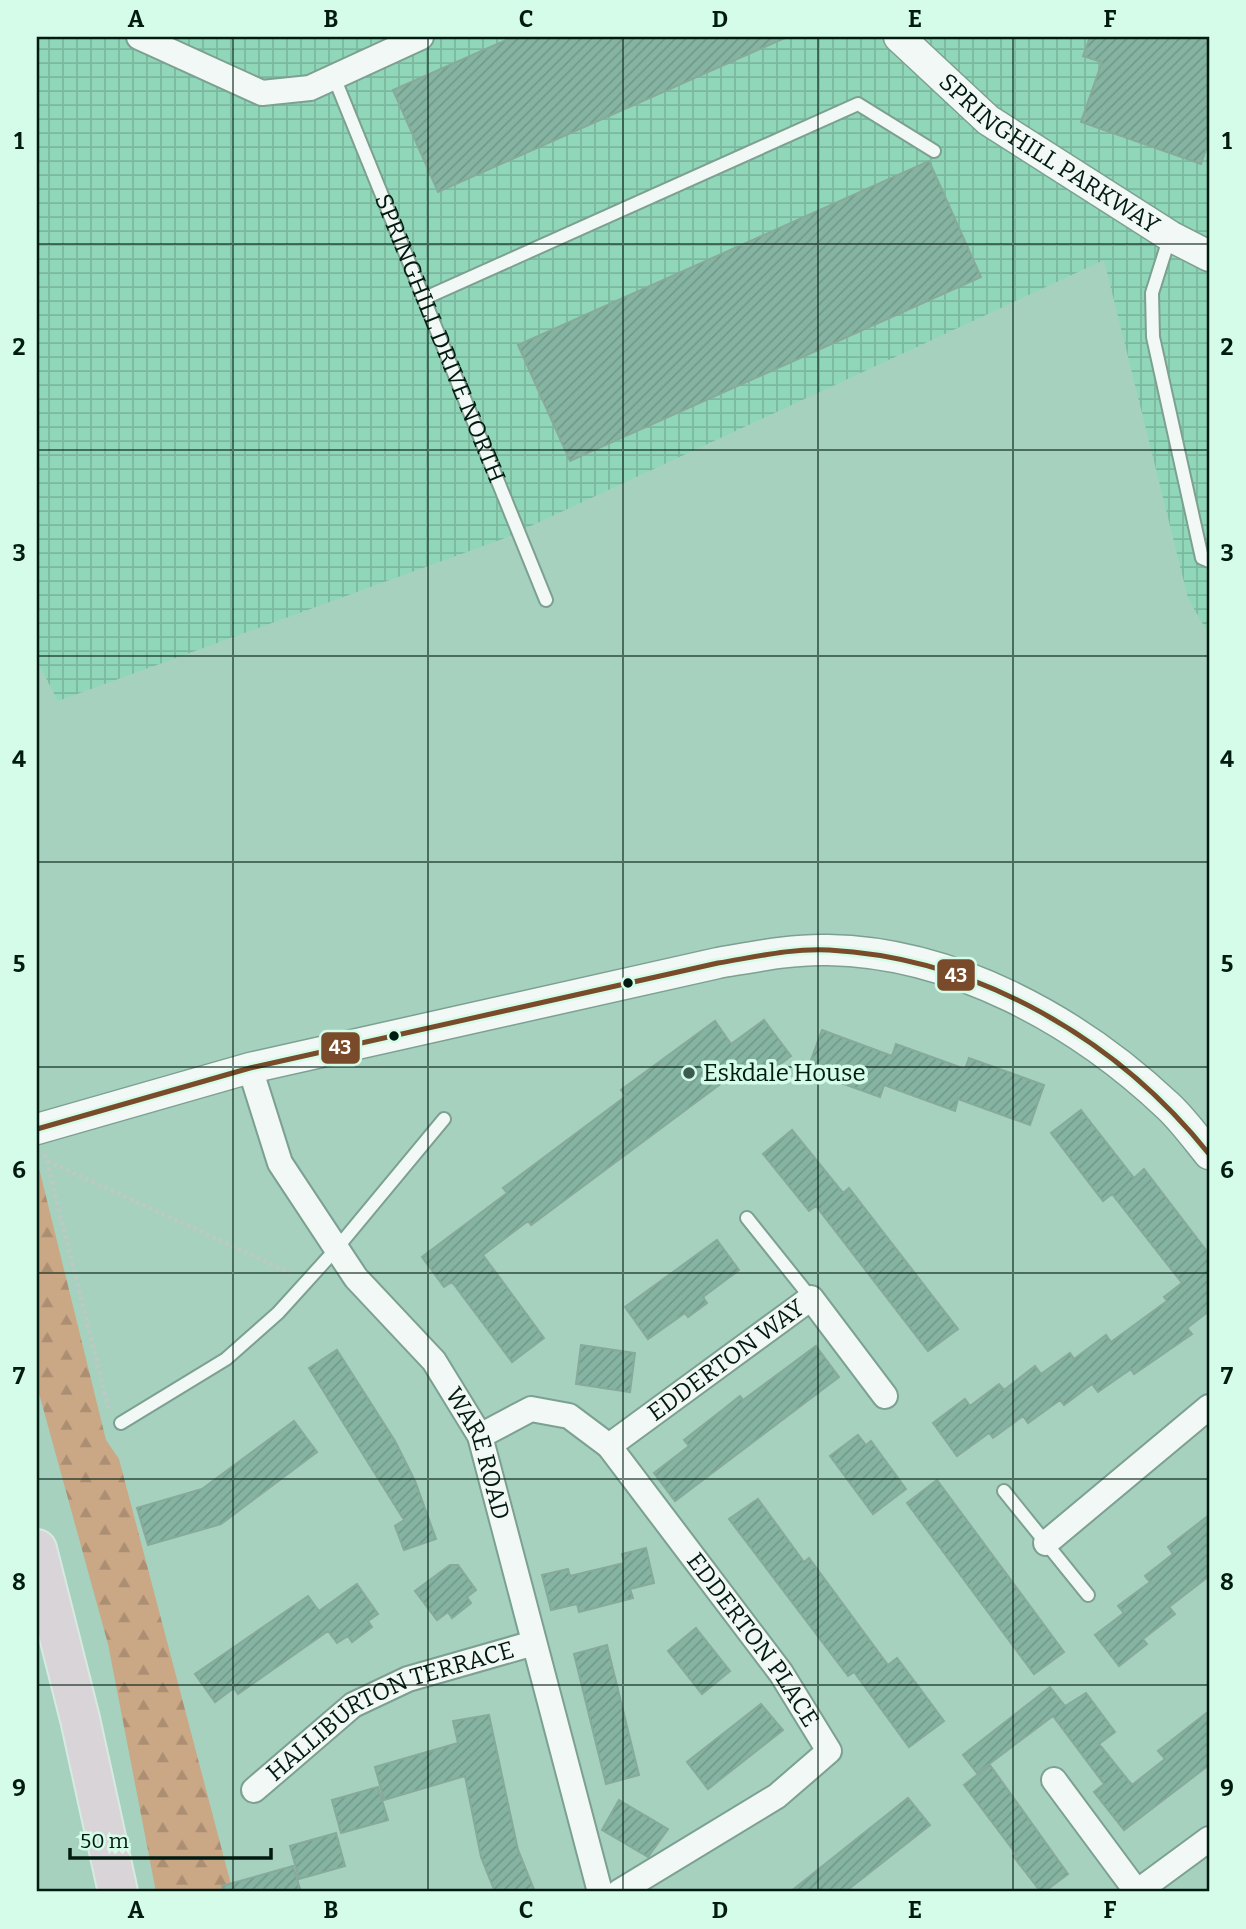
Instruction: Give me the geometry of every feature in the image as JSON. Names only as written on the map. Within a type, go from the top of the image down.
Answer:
[{"type":"highway","points":[[37,1549],[80,1719],[118,1892]]},
{"type":"street","points":[[139,37],[262,93],[310,88],[421,37]]},
{"type":"street","name":"SPRINGHILL PARKWAY","points":[[899,37],[988,120],[1170,236],[1209,256]]},
{"type":"street","points":[[38,1129],[250,1068],[718,963],[773,954],[828,950],[884,955],[936,969],[997,990],[1059,1022],[1137,1079],[1170,1108],[1209,1154]]},
{"type":"street","name":"WARE ROAD","points":[[250,1068],[280,1163],[356,1279],[434,1361],[480,1436],[600,1892]]},
{"type":"street","name":"EDDERTON WAY","points":[[609,1447],[811,1298],[885,1396]]},
{"type":"street","points":[[1046,1543],[1209,1407]]},
{"type":"street","name":"EDDERTON PLACE","points":[[480,1436],[531,1409],[569,1416],[609,1447],[781,1673],[829,1751],[777,1796],[620,1892]]},
{"type":"street","name":"HALLIBURTON TERRACE","points":[[254,1790],[353,1705],[408,1679],[534,1643]]},
{"type":"street","points":[[1054,1780],[1137,1892],[1209,1839]]},
{"type":"lane","name":"SPRINGHILL DRIVE NORTH","points":[[334,77],[546,600]]},
{"type":"lane","points":[[425,298],[858,104],[934,151]]},
{"type":"lane","points":[[1170,236],[1152,293],[1153,337],[1202,558],[1209,561]]},
{"type":"lane","points":[[121,1423],[226,1359],[278,1313],[337,1248],[444,1119]]},
{"type":"lane","points":[[747,1218],[811,1298]]},
{"type":"lane","points":[[1004,1491],[1088,1595]]},
{"type":"path","points":[[38,1129],[113,1425],[121,1423]]},
{"type":"path","points":[[47,1160],[307,1280]]},
{"type":"shaded area","points":[[37,37],[1209,37],[1209,635],[1188,598],[1104,260],[505,538],[58,701],[37,661]]},
{"type":"green space","points":[[37,1160],[106,1440],[119,1459],[233,1892],[156,1892],[108,1644],[37,1386]]},
{"type":"building","points":[[513,37],[787,37],[438,192],[393,90]]},
{"type":"building","points":[[1090,37],[1209,37],[1209,140],[1201,164],[1081,122],[1102,62],[1083,56]]},
{"type":"building","points":[[929,161],[981,277],[570,461],[518,345]]},
{"type":"building","points":[[764,1020],[791,1056],[758,1081],[746,1065],[531,1225],[528,1221],[483,1255],[544,1338],[512,1362],[452,1282],[444,1287],[422,1257],[507,1193],[503,1188],[626,1096],[621,1090],[715,1021],[731,1044]]},
{"type":"building","points":[[822,1030],[892,1056],[896,1044],[965,1069],[969,1058],[1044,1085],[1030,1125],[958,1099],[955,1111],[884,1085],[880,1097],[807,1071]]},
{"type":"building","points":[[1081,1110],[1134,1178],[1144,1169],[1209,1254],[1209,1311],[1187,1328],[1192,1334],[1134,1374],[1131,1369],[1098,1392],[1092,1384],[1064,1405],[1060,1400],[1028,1423],[1023,1416],[993,1438],[989,1433],[957,1456],[933,1423],[965,1399],[970,1406],[999,1384],[1004,1390],[1035,1366],[1041,1374],[1070,1353],[1074,1359],[1106,1335],[1111,1342],[1167,1301],[1164,1297],[1182,1283],[1112,1194],[1103,1201],[1051,1133]]},
{"type":"building","points":[[792,1130],[843,1193],[849,1188],[958,1329],[928,1351],[816,1206],[809,1211],[763,1154]]},
{"type":"building","points":[[717,1240],[739,1270],[703,1297],[707,1303],[688,1317],[685,1313],[648,1339],[625,1307]]},
{"type":"building","points":[[581,1345],[635,1353],[630,1392],[576,1384]]},
{"type":"building","points":[[816,1346],[839,1377],[675,1501],[654,1473],[689,1446],[684,1440],[740,1396],[743,1400]]},
{"type":"building","points":[[337,1350],[395,1441],[415,1481],[436,1539],[404,1550],[395,1526],[404,1520],[309,1368]]},
{"type":"building","points":[[294,1421],[317,1452],[221,1524],[148,1545],[137,1508],[202,1489]]},
{"type":"building","points":[[858,1435],[866,1445],[871,1441],[906,1489],[873,1514],[830,1456]]},
{"type":"building","points":[[937,1480],[1064,1652],[1034,1674],[907,1503]]},
{"type":"building","points":[[758,1499],[804,1562],[809,1558],[888,1665],[897,1658],[944,1721],[909,1747],[854,1672],[848,1676],[729,1519]]},
{"type":"building","points":[[1209,1515],[1209,1576],[1169,1607],[1175,1614],[1143,1639],[1147,1644],[1119,1666],[1095,1635],[1124,1613],[1118,1606],[1150,1582],[1145,1576],[1173,1554],[1168,1547]]},
{"type":"building","points":[[646,1548],[654,1583],[630,1589],[633,1598],[579,1612],[577,1604],[551,1610],[542,1575],[568,1569],[570,1576],[624,1563],[622,1554]]},
{"type":"building","points":[[450,1565],[458,1565],[476,1590],[467,1597],[471,1603],[452,1618],[448,1612],[437,1620],[415,1591]]},
{"type":"building","points":[[357,1584],[378,1614],[368,1621],[372,1627],[352,1642],[348,1636],[337,1643],[328,1631],[238,1694],[234,1688],[215,1702],[195,1674],[308,1596],[319,1611]]},
{"type":"building","points":[[696,1628],[730,1671],[702,1694],[668,1651]]},
{"type":"building","points":[[607,1645],[639,1775],[606,1784],[574,1654]]},
{"type":"building","points":[[1050,1687],[1065,1706],[1086,1693],[1115,1732],[1099,1744],[1132,1785],[1165,1759],[1158,1751],[1209,1711],[1209,1765],[1124,1830],[1094,1792],[1104,1784],[1053,1716],[977,1773],[963,1755]]},
{"type":"building","points":[[761,1704],[783,1730],[708,1789],[687,1762]]},
{"type":"building","points":[[489,1715],[518,1850],[535,1892],[495,1892],[481,1857],[465,1776],[384,1800],[375,1767],[458,1743],[453,1721]]},
{"type":"building","points":[[990,1765],[1068,1874],[1044,1892],[1041,1892],[1013,1856],[1016,1854],[964,1785]]},
{"type":"building","points":[[378,1787],[388,1820],[341,1833],[332,1800]]},
{"type":"building","points":[[908,1798],[930,1825],[845,1892],[790,1892]]},
{"type":"building","points":[[619,1800],[668,1829],[648,1857],[602,1830]]},
{"type":"building","points":[[336,1833],[345,1866],[299,1879],[290,1846]]},
{"type":"building","points":[[293,1866],[301,1892],[223,1892],[222,1886]]},
{"type":"transit line","name":"43","points":[[37,1129],[250,1068],[718,963],[787,952],[829,950],[884,956],[938,969],[990,988],[1040,1012],[1088,1041],[1132,1075],[1172,1113],[1209,1154]]},
{"type":"place","name":"Eskdale House","points":[[689,1073]]}]
